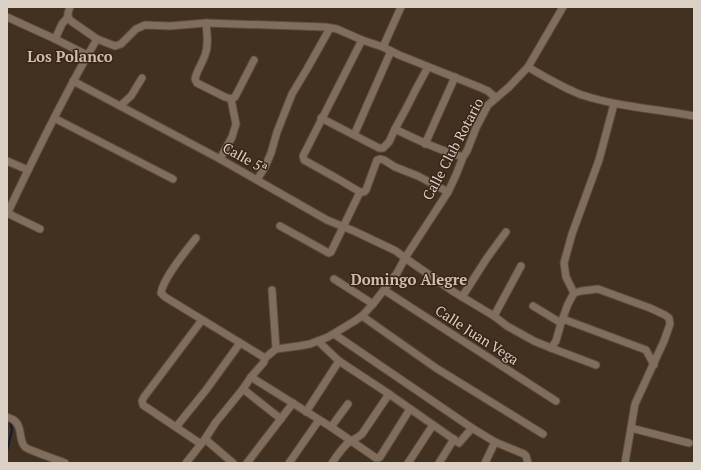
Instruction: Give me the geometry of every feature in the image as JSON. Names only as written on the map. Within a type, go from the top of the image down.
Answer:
[{"type":"street","points":[[55,39],[62,24],[68,17],[70,7]]},
{"type":"street","points":[[383,47],[401,7]]},
{"type":"street","name":"Calle Club Rotario","points":[[276,349],[299,346],[318,341],[334,334],[362,316],[374,304],[397,273],[405,258],[448,192],[476,128],[488,105],[509,87],[528,67],[563,7]]},
{"type":"street","points":[[7,17],[87,55]]},
{"type":"street","points":[[68,17],[71,21],[97,39],[115,46],[121,44],[136,29],[145,25],[170,26],[206,23],[310,26],[337,29],[488,91],[496,98]]},
{"type":"street","points":[[206,23],[207,43],[205,55],[196,72],[195,79],[197,83],[225,98],[231,99],[235,97],[254,60]]},
{"type":"street","points":[[257,180],[271,153],[277,132],[292,94],[330,28]]},
{"type":"street","points":[[40,229],[7,214],[73,80],[97,39]]},
{"type":"street","points":[[362,40],[303,156],[304,160],[360,192],[364,192],[366,190],[377,160],[380,159],[383,148],[389,142],[414,91],[428,67]]},
{"type":"street","points":[[354,135],[391,51]]},
{"type":"street","points":[[528,67],[581,95],[614,104],[665,110],[694,116]]},
{"type":"street","points":[[120,106],[131,96],[142,78]]},
{"type":"street","points":[[425,144],[455,78]]},
{"type":"street","name":"Calle 5ª","points":[[73,80],[220,159],[327,220],[396,251],[462,297],[494,316],[507,326],[534,341],[596,365]]},
{"type":"street","points":[[220,159],[232,137],[236,124],[231,99]]},
{"type":"street","points":[[574,293],[566,277],[564,263],[572,234],[599,160],[614,104]]},
{"type":"street","points":[[54,118],[173,179]]},
{"type":"street","points":[[322,118],[379,148],[383,148]]},
{"type":"street","points":[[395,129],[425,144],[463,157]]},
{"type":"street","points":[[380,159],[418,176],[448,192]]},
{"type":"street","points":[[7,161],[28,170]]},
{"type":"street","points":[[280,226],[329,253],[331,252],[360,192]]},
{"type":"street","points":[[462,297],[506,232]]},
{"type":"street","points":[[196,238],[176,265],[162,288],[161,293],[165,297],[265,358]]},
{"type":"street","points":[[494,316],[521,266]]},
{"type":"street","points":[[334,279],[374,304]]},
{"type":"street","points":[[551,348],[556,341],[568,304],[574,293],[581,291],[598,289],[650,308],[669,318],[670,324],[664,341],[635,404],[625,463]]},
{"type":"street","points":[[187,462],[216,422],[264,362],[265,358],[276,349],[272,290]]},
{"type":"street","name":"Calle Juan Vega","points":[[384,290],[556,401]]},
{"type":"street","points":[[533,306],[562,321],[646,350],[654,365]]},
{"type":"street","points":[[362,316],[436,368],[543,434]]},
{"type":"street","points":[[202,320],[142,401],[143,405],[176,427],[203,441],[233,463]]},
{"type":"street","points":[[334,334],[472,428],[495,442],[524,454],[528,463]]},
{"type":"street","points":[[318,341],[339,361],[459,443],[472,428]]},
{"type":"street","points":[[176,427],[206,390],[240,343]]},
{"type":"street","points":[[306,412],[339,361]]},
{"type":"street","points":[[251,377],[331,427],[376,458],[380,457],[410,409]]},
{"type":"street","points":[[243,389],[281,419]]},
{"type":"street","points":[[332,463],[336,456],[350,441],[362,434],[389,394]]},
{"type":"street","points":[[247,463],[293,403]]},
{"type":"street","points":[[331,427],[348,404]]},
{"type":"street","points":[[7,417],[19,425],[21,441],[25,448],[65,463]]},
{"type":"street","points":[[289,463],[319,420]]},
{"type":"street","points":[[408,463],[433,425]]},
{"type":"street","points":[[630,428],[689,443]]},
{"type":"street","points":[[439,463],[454,439]]},
{"type":"street","points":[[485,463],[495,442]]},
{"type":"waterway","points":[[7,451],[12,430],[10,421]]},
{"type":"district","name":"Los Polanco","points":[[70,57]]},
{"type":"district","name":"Domingo Alegre","points":[[409,280]]}]
